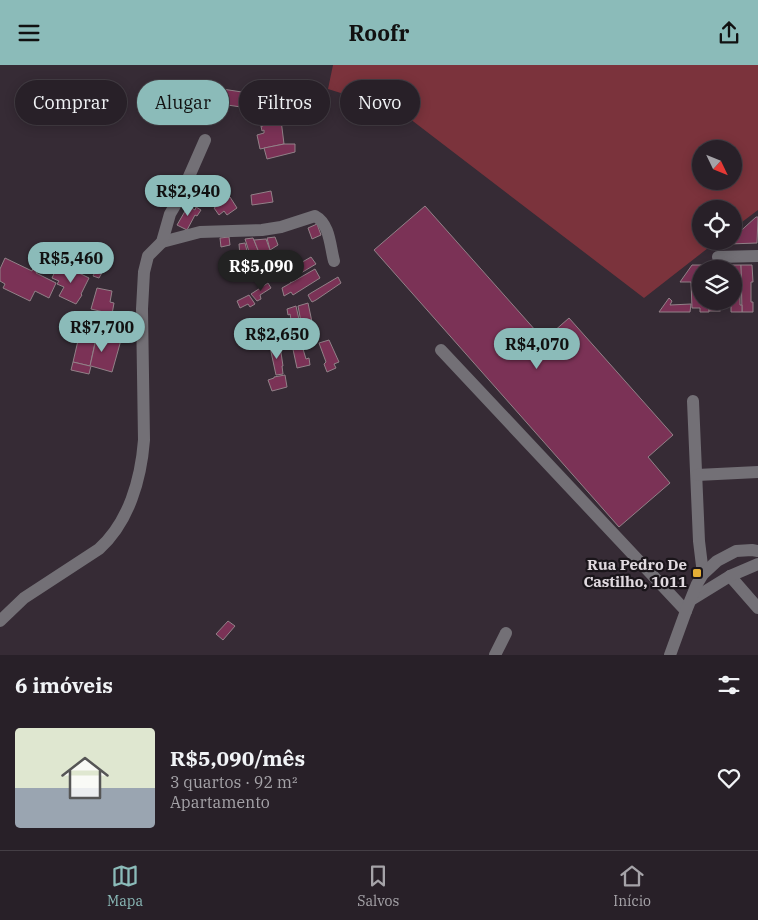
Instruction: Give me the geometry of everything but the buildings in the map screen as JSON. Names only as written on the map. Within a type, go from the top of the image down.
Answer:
[{"type":"street","points":[[0,621],[24,599],[99,549],[108,541],[125,515],[137,481],[143,447],[142,309],[144,272],[148,256],[162,242],[170,214],[180,197],[205,140]]},
{"type":"street","points":[[162,242],[200,233],[262,230],[281,227],[315,216],[321,219],[327,229],[334,261]]},
{"type":"street","points":[[718,257],[758,256]]},
{"type":"street","points":[[441,350],[688,606]]},
{"type":"street","points":[[693,401],[699,541],[703,574]]},
{"type":"street","points":[[696,475],[758,473]]},
{"type":"street","points":[[670,655],[688,606],[703,574],[717,561],[736,551],[758,551]]},
{"type":"street","points":[[688,606],[730,576],[758,564]]},
{"type":"street","points":[[730,576],[758,608]]},
{"type":"street","points":[[495,655],[506,633]]},
{"type":"shaded area","points":[[333,65],[758,65],[758,210],[742,222],[742,200],[692,200],[692,250],[705,250],[644,298],[418,125],[420,125],[420,80],[340,80],[340,93],[330,90]]},
{"type":"place","name":"Rua Pedro De Castilho, 1011","points":[[697,573]]}]
